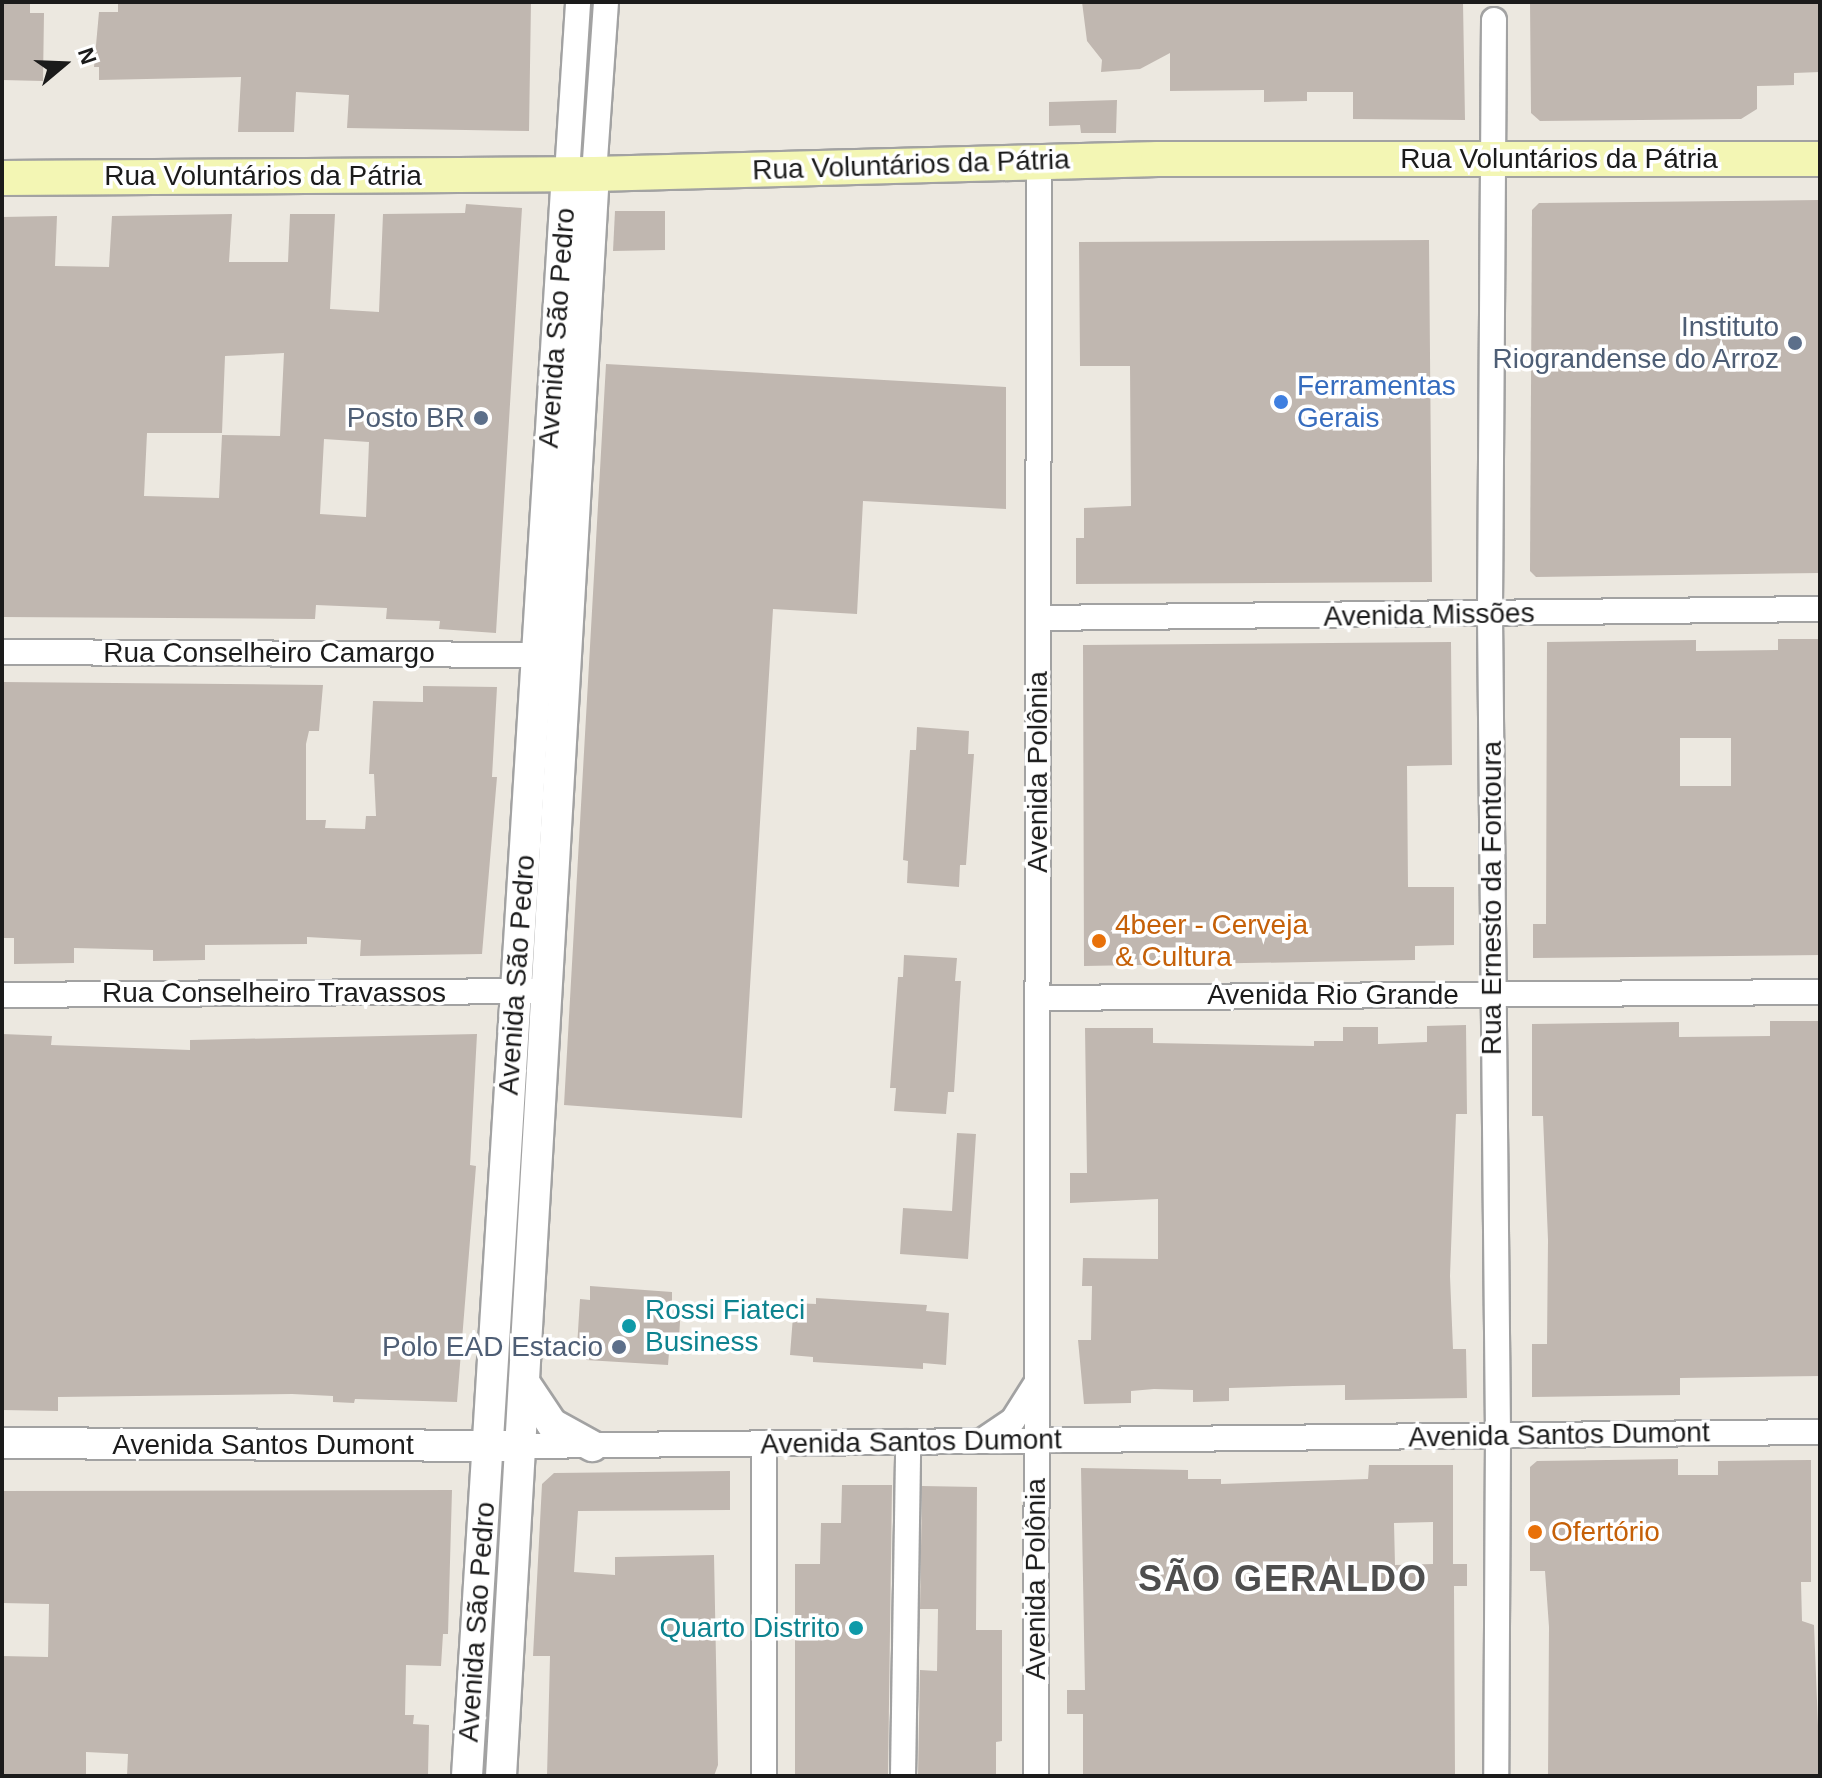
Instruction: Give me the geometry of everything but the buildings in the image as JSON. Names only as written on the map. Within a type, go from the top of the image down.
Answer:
[{"type":"main road","name":"Rua Voluntários da Pátria","points":[[2,178],[580,174],[1039,161],[1820,159]]},
{"type":"street","points":[[578,2],[580,174]]},
{"type":"street","points":[[580,174],[606,2]]},
{"type":"street","name":"Rua Ernesto da Fontoura","points":[[1494,20],[1496,159],[1490,615],[1498,1436],[1496,1776]]},
{"type":"street","name":"Avenida Polônia","points":[[1036,1776],[1039,161]]},
{"type":"street","name":"Avenida São Pedro","points":[[467,1776],[537,655],[580,174]]},
{"type":"street","name":"Avenida São Pedro","points":[[501,1776],[547,991],[580,174]]},
{"type":"street","name":"Avenida Missões","points":[[1039,618],[1820,609]]},
{"type":"street","name":"Rua Conselheiro Camargo","points":[[2,652],[537,655]]},
{"type":"street","name":"Rua Conselheiro Travassos","points":[[2,995],[547,991]]},
{"type":"street","name":"Avenida Rio Grande","points":[[1038,998],[1820,992]]},
{"type":"street","points":[[524,1382],[552,1424],[592,1446]]},
{"type":"street","points":[[982,1442],[1013,1420],[1036,1383]]},
{"type":"street","name":"Avenida Santos Dumont","points":[[2,1443],[592,1446],[1820,1432]]},
{"type":"street","points":[[903,1776],[908,1442]]},
{"type":"street","points":[[764,1443],[764,1776]]},
{"type":"place","name":"Instituto Riograndense do Arroz","points":[[1795,343]]},
{"type":"place","name":"Ferramentas Gerais","points":[[1281,402]]},
{"type":"place","name":"Posto BR","points":[[481,418]]},
{"type":"place","name":"4beer - Cerveja & Cultura","points":[[1099,941]]},
{"type":"place","name":"Rossi Fiateci Business","points":[[629,1326]]},
{"type":"place","name":"Polo EAD Estacio","points":[[619,1347]]},
{"type":"place","name":"Ofertório","points":[[1535,1532]]},
{"type":"place","name":"Quarto Distrito","points":[[856,1628]]},
{"type":"district","name":"SÃO GERALDO","points":[[1283,1579]]}]
